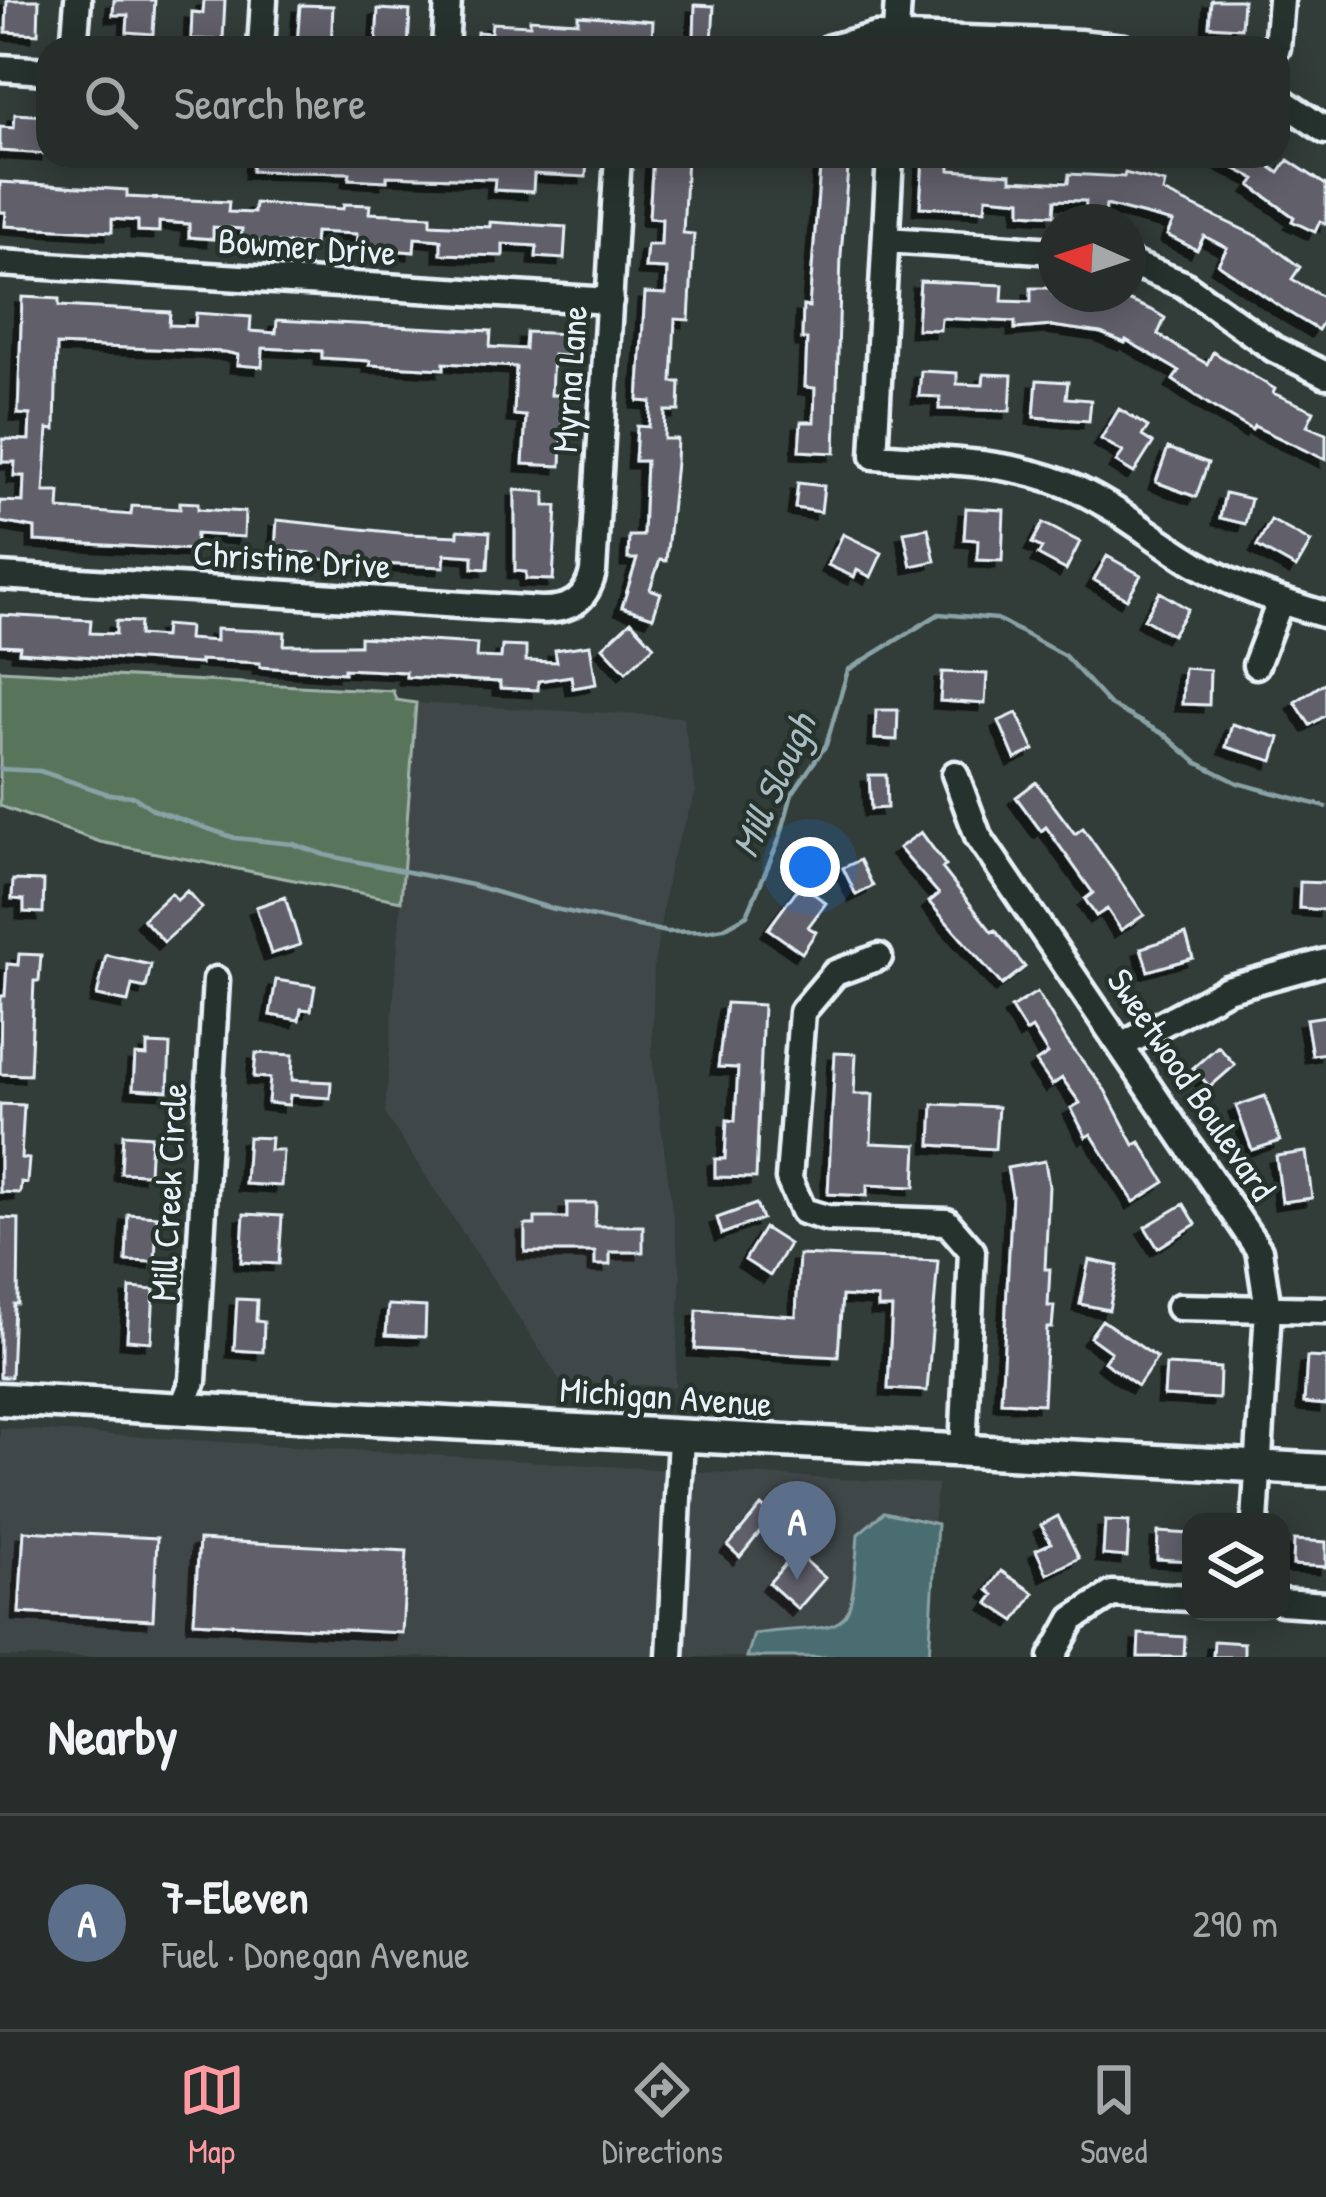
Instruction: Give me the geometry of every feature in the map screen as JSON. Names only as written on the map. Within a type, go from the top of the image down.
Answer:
[{"type":"main road","name":"Michigan Avenue","points":[[0,1399],[1326,1469]]},
{"type":"street","points":[[75,36],[77,0]]},
{"type":"street","points":[[262,36],[264,0]]},
{"type":"street","points":[[446,36],[448,0]]},
{"type":"street","points":[[896,36],[898,0]]},
{"type":"street","points":[[1278,36],[1281,0]]},
{"type":"street","points":[[0,68],[36,70]]},
{"type":"street","points":[[1290,106],[1326,130]]},
{"type":"street","name":"Myrna Lane","points":[[578,602],[589,590],[592,572],[618,168]]},
{"type":"street","points":[[889,168],[874,456],[1018,468],[1064,483],[1106,503],[1198,565],[1280,602],[1326,615]]},
{"type":"street","points":[[886,240],[1038,250]]},
{"type":"street","name":"Bowmer Drive","points":[[0,263],[610,301]]},
{"type":"street","points":[[1146,269],[1183,284],[1274,350],[1326,375]]},
{"type":"street","name":"Christine Drive","points":[[0,576],[541,610],[560,610],[578,602]]},
{"type":"street","points":[[1256,665],[1280,602]]},
{"type":"street","name":"Sweetwood Boulevard","points":[[955,774],[978,836],[1259,1250],[1268,1309],[1255,1513]]},
{"type":"street","points":[[879,957],[835,973],[802,1012],[790,1179],[803,1211],[827,1218],[947,1222],[972,1251],[963,1451]]},
{"type":"street","points":[[1123,1045],[1227,988],[1326,962]]},
{"type":"street","name":"Mill Creek Circle","points":[[183,1406],[193,1381],[216,980]]},
{"type":"street","points":[[1179,1307],[1326,1310]]},
{"type":"street","points":[[670,1657],[681,1438]]},
{"type":"street","points":[[1052,1657],[1073,1618],[1112,1594],[1182,1598]]},
{"type":"street","points":[[1290,1603],[1326,1605]]},
{"type":"shaded area","points":[[416,703],[683,717],[696,792],[670,864],[654,966],[652,1057],[681,1276],[675,1387],[560,1381],[385,1114]]},
{"type":"shaded area","points":[[0,1428],[670,1470],[661,1657],[0,1657]]},
{"type":"shaded area","points":[[689,1471],[938,1484],[933,1522],[907,1514],[858,1534],[853,1603],[842,1621],[830,1628],[776,1631],[746,1652],[747,1657],[680,1657]]},
{"type":"green space","points":[[0,670],[393,691],[396,700],[416,703],[401,901],[100,842],[0,806]]},
{"type":"water","points":[[884,1512],[937,1524],[929,1657],[747,1657],[754,1634],[840,1621],[852,1595],[858,1534]]},
{"type":"building","points":[[7,0],[39,0],[38,34],[6,32]]},
{"type":"building","points":[[114,0],[155,0],[153,34],[127,32],[128,15],[113,15]]},
{"type":"building","points":[[204,0],[225,0],[223,36],[191,36],[192,12],[203,13]]},
{"type":"building","points":[[1211,0],[1243,0],[1241,28],[1209,26]]},
{"type":"building","points":[[300,5],[333,6],[332,36],[298,36]]},
{"type":"building","points":[[695,5],[714,6],[712,36],[694,36]]},
{"type":"building","points":[[378,9],[410,11],[409,36],[377,36]]},
{"type":"building","points":[[578,15],[653,21],[652,36],[477,36],[477,32],[491,33],[492,23],[578,22]]},
{"type":"building","points":[[15,114],[36,115],[36,153],[0,151],[0,127],[14,128]]},
{"type":"building","points":[[1290,161],[1326,185],[1326,224],[1320,221],[1315,232],[1292,221],[1294,217],[1251,186],[1256,179],[1234,168],[1272,168],[1279,173],[1290,168]]},
{"type":"building","points":[[586,168],[586,177],[534,174],[533,192],[494,190],[495,179],[387,176],[387,181],[349,179],[350,173],[252,171]]},
{"type":"building","points":[[652,168],[686,168],[683,233],[694,234],[689,320],[675,319],[672,382],[680,382],[679,411],[665,411],[664,439],[677,439],[676,463],[666,561],[660,560],[650,589],[661,593],[653,617],[622,607],[637,559],[628,559],[629,536],[643,536],[646,461],[635,461],[637,426],[649,427],[651,402],[638,401],[645,293],[666,294],[667,269],[645,268],[647,245],[661,245],[662,219],[649,218]]},
{"type":"building","points":[[820,168],[848,168],[835,453],[799,451],[801,422],[814,422],[815,388],[805,387],[807,339],[802,339],[803,306],[809,307]]},
{"type":"building","points":[[922,168],[1068,183],[1069,174],[1124,177],[1125,173],[1165,183],[1163,192],[1261,238],[1300,267],[1292,279],[1326,299],[1326,317],[1318,330],[1288,312],[1218,264],[1227,248],[1204,236],[1197,250],[1167,235],[1173,222],[1146,215],[1146,204],[1055,200],[1055,204],[1038,204],[1038,214],[1021,213],[1021,200],[986,197],[985,210],[920,207]]},
{"type":"building","points":[[0,182],[127,190],[127,197],[229,202],[228,212],[254,213],[255,203],[343,209],[344,204],[370,205],[369,213],[431,216],[431,224],[566,227],[564,259],[536,257],[537,246],[503,244],[503,256],[441,254],[441,240],[415,238],[414,252],[356,247],[357,234],[315,232],[314,245],[241,241],[242,229],[213,227],[213,239],[189,237],[189,224],[159,222],[159,232],[138,231],[138,221],[112,219],[112,232],[5,226]]},
{"type":"building","points":[[920,281],[1003,285],[1002,301],[1031,302],[1031,288],[1038,288],[1038,312],[1146,312],[1146,308],[1165,318],[1158,334],[1179,348],[1207,364],[1213,352],[1275,389],[1273,393],[1314,411],[1307,426],[1326,434],[1326,460],[1254,426],[1252,430],[1213,407],[1173,380],[1179,371],[1126,340],[1052,326],[1015,329],[1015,322],[941,318],[940,330],[917,329]]},
{"type":"building","points":[[22,297],[59,299],[59,306],[170,312],[169,325],[195,326],[196,313],[251,317],[250,331],[276,333],[277,320],[491,331],[490,347],[525,349],[526,332],[570,334],[568,356],[553,355],[551,395],[564,395],[561,466],[523,464],[526,416],[514,415],[516,367],[370,365],[370,361],[322,358],[322,351],[263,348],[262,367],[237,365],[238,355],[225,352],[57,345],[55,430],[48,429],[44,492],[60,492],[59,509],[131,515],[132,506],[180,509],[180,502],[198,503],[198,509],[245,512],[244,537],[196,534],[195,550],[35,541],[35,528],[0,522],[0,501],[23,502],[24,476],[14,476],[15,462],[2,462],[3,439],[29,440],[30,415],[18,414]]},
{"type":"building","points":[[921,371],[957,373],[957,384],[983,385],[984,374],[1012,375],[1010,411],[939,409],[940,397],[919,396]]},
{"type":"building","points":[[1037,380],[1068,382],[1066,398],[1091,400],[1089,421],[1034,417]]},
{"type":"building","points":[[1119,409],[1148,427],[1142,436],[1153,443],[1134,473],[1116,462],[1123,452],[1101,439]]},
{"type":"building","points":[[1168,448],[1208,463],[1196,497],[1156,482]]},
{"type":"building","points":[[798,483],[824,486],[821,512],[795,508]]},
{"type":"building","points":[[515,490],[545,492],[545,506],[557,506],[553,580],[526,579],[526,572],[515,571]]},
{"type":"building","points":[[1225,493],[1251,499],[1245,524],[1220,518]]},
{"type":"building","points":[[966,508],[1004,510],[1002,561],[977,560],[978,540],[964,539]]},
{"type":"building","points":[[277,520],[408,534],[490,532],[488,569],[473,568],[473,556],[445,554],[444,567],[357,563],[275,551]]},
{"type":"building","points":[[1271,520],[1311,542],[1296,568],[1257,546]]},
{"type":"building","points":[[1043,523],[1080,542],[1066,570],[1038,555],[1042,548],[1032,543]]},
{"type":"building","points":[[928,528],[935,561],[911,566],[904,532]]},
{"type":"building","points":[[843,534],[882,553],[871,577],[857,570],[854,577],[828,565]]},
{"type":"building","points":[[1107,556],[1141,575],[1127,599],[1094,580]]},
{"type":"building","points":[[1160,592],[1188,609],[1172,635],[1144,619]]},
{"type":"building","points":[[0,615],[91,620],[90,633],[116,634],[116,621],[140,622],[139,635],[164,637],[165,625],[189,627],[188,639],[216,641],[216,629],[285,632],[284,645],[360,645],[360,637],[477,644],[476,657],[501,658],[502,646],[526,647],[526,661],[557,662],[555,650],[590,645],[596,684],[573,688],[571,676],[538,681],[538,690],[500,688],[500,682],[406,677],[406,672],[344,669],[344,673],[260,667],[260,663],[200,660],[200,664],[19,652],[20,646],[0,645]]},
{"type":"building","points":[[631,621],[654,646],[626,672],[603,647]]},
{"type":"building","points":[[1184,668],[1210,670],[1209,705],[1182,704]]},
{"type":"building","points":[[942,672],[987,674],[985,704],[940,701]]},
{"type":"building","points":[[1326,682],[1326,715],[1310,725],[1295,702]]},
{"type":"building","points":[[876,710],[898,710],[897,740],[875,739]]},
{"type":"building","points":[[1017,713],[1034,750],[1015,759],[999,721]]},
{"type":"building","points":[[1232,724],[1280,738],[1273,761],[1226,747]]},
{"type":"building","points":[[869,775],[886,775],[887,808],[871,809]]},
{"type":"building","points":[[1036,782],[1075,834],[1083,828],[1144,915],[1121,930],[1107,909],[1096,916],[1085,899],[1093,893],[1046,827],[1041,831],[1016,797]]},
{"type":"building","points":[[921,832],[946,866],[942,868],[1025,967],[1002,985],[929,902],[939,894],[899,848]]},
{"type":"building","points":[[860,860],[873,886],[856,895],[843,868]]},
{"type":"building","points":[[13,880],[44,881],[43,913],[24,912],[24,900],[12,899]]},
{"type":"building","points":[[1300,882],[1326,883],[1325,910],[1299,908]]},
{"type":"building","points":[[801,884],[826,903],[808,927],[816,932],[802,953],[768,929]]},
{"type":"building","points":[[187,891],[202,908],[164,942],[143,919],[171,893],[177,900]]},
{"type":"building","points":[[285,897],[300,945],[271,954],[256,907]]},
{"type":"building","points":[[1186,934],[1193,958],[1148,971],[1141,948]]},
{"type":"building","points":[[19,954],[41,955],[39,981],[34,981],[30,1075],[0,1074],[1,996],[5,996],[7,964],[18,965]]},
{"type":"building","points":[[106,955],[151,965],[146,988],[132,985],[128,1002],[97,996]]},
{"type":"building","points":[[276,980],[315,986],[311,1010],[301,1009],[299,1020],[270,1015]]},
{"type":"building","points":[[1037,992],[1105,1090],[1134,1145],[1140,1142],[1165,1182],[1134,1202],[1091,1134],[1086,1137],[1071,1108],[1080,1103],[1062,1078],[1052,1085],[1036,1062],[1048,1054],[1032,1028],[1026,1032],[1011,1008]]},
{"type":"building","points":[[726,1003],[763,1005],[756,1178],[715,1177],[715,1159],[725,1159],[727,1120],[735,1121],[738,1068],[718,1067]]},
{"type":"building","points":[[1326,1016],[1326,1053],[1312,1055],[1306,1019]]},
{"type":"building","points":[[147,1044],[170,1045],[168,1091],[133,1089],[135,1055],[147,1056]]},
{"type":"building","points":[[1218,1046],[1235,1065],[1210,1087],[1193,1068]]},
{"type":"building","points":[[256,1053],[293,1055],[292,1080],[331,1082],[330,1098],[290,1095],[289,1105],[268,1103],[270,1078],[254,1077]]},
{"type":"building","points":[[835,1053],[856,1054],[854,1094],[873,1094],[871,1143],[917,1145],[915,1187],[867,1185],[867,1196],[828,1194]]},
{"type":"building","points":[[1265,1096],[1280,1141],[1252,1150],[1236,1106]]},
{"type":"building","points":[[0,1104],[24,1105],[21,1158],[29,1159],[27,1183],[21,1182],[20,1193],[0,1192]]},
{"type":"building","points":[[933,1104],[998,1107],[995,1149],[931,1145]]},
{"type":"building","points":[[123,1134],[151,1136],[149,1174],[121,1173]]},
{"type":"building","points":[[248,1137],[271,1138],[270,1150],[283,1150],[281,1186],[245,1184]]},
{"type":"building","points":[[1306,1152],[1312,1198],[1282,1202],[1276,1156]]},
{"type":"building","points":[[1045,1161],[1049,1186],[1045,1269],[1050,1269],[1048,1306],[1054,1306],[1052,1328],[1047,1328],[1043,1404],[1001,1402],[1012,1195],[1007,1168]]},
{"type":"building","points":[[567,1203],[596,1203],[595,1226],[643,1226],[643,1252],[610,1252],[610,1265],[595,1265],[595,1252],[525,1252],[525,1225],[535,1225],[535,1218],[567,1218]]},
{"type":"building","points":[[756,1204],[762,1219],[722,1234],[717,1218]]},
{"type":"building","points":[[1184,1204],[1196,1224],[1158,1248],[1145,1227]]},
{"type":"building","points":[[128,1214],[157,1216],[155,1262],[126,1261]]},
{"type":"building","points":[[244,1214],[282,1216],[279,1264],[241,1262]]},
{"type":"building","points":[[0,1218],[19,1219],[11,1377],[0,1377]]},
{"type":"building","points":[[764,1228],[789,1244],[770,1276],[745,1260]]},
{"type":"building","points":[[799,1255],[938,1261],[927,1391],[888,1389],[892,1308],[878,1308],[878,1298],[842,1296],[838,1357],[695,1349],[697,1310],[796,1316]]},
{"type":"building","points":[[1089,1260],[1118,1266],[1109,1310],[1080,1304]]},
{"type":"building","points":[[130,1288],[154,1290],[151,1342],[127,1340]]},
{"type":"building","points":[[237,1299],[257,1300],[256,1321],[264,1322],[263,1352],[234,1350]]},
{"type":"building","points":[[388,1305],[426,1307],[425,1337],[386,1335]]},
{"type":"building","points":[[1102,1320],[1157,1358],[1138,1386],[1104,1362],[1111,1352],[1090,1337]]},
{"type":"building","points":[[1307,1357],[1326,1358],[1326,1405],[1304,1403]]},
{"type":"building","points":[[1166,1365],[1220,1368],[1219,1399],[1164,1396]]},
{"type":"building","points":[[761,1506],[773,1516],[740,1557],[728,1546]]},
{"type":"building","points":[[1058,1516],[1079,1558],[1047,1574],[1036,1550],[1051,1543],[1041,1525]]},
{"type":"building","points":[[1105,1521],[1129,1522],[1127,1557],[1103,1555]]},
{"type":"building","points":[[24,1531],[157,1538],[153,1620],[19,1613]]},
{"type":"building","points":[[1158,1532],[1182,1533],[1182,1560],[1157,1559]]},
{"type":"building","points":[[199,1540],[407,1551],[402,1633],[194,1622]]},
{"type":"building","points":[[1294,1540],[1326,1542],[1326,1567],[1293,1565]]},
{"type":"building","points":[[796,1552],[825,1578],[798,1609],[769,1583]]},
{"type":"building","points":[[1001,1571],[1034,1593],[1015,1621],[988,1603],[994,1595],[988,1590]]},
{"type":"building","points":[[1139,1634],[1185,1637],[1184,1657],[1138,1657]]},
{"type":"building","points":[[1214,1641],[1244,1643],[1244,1657],[1213,1657]]},
{"type":"waterway","name":"Mill Slough","points":[[0,769],[40,771],[108,794],[133,796],[154,810],[235,838],[293,844],[667,932],[706,931],[724,928],[747,915],[780,838],[792,794],[826,745],[848,670],[939,614],[997,619],[1065,656],[1110,705],[1165,735],[1196,762],[1238,783],[1326,807]]},
{"type":"place","name":"7-Eleven","points":[[797,1580]]}]
